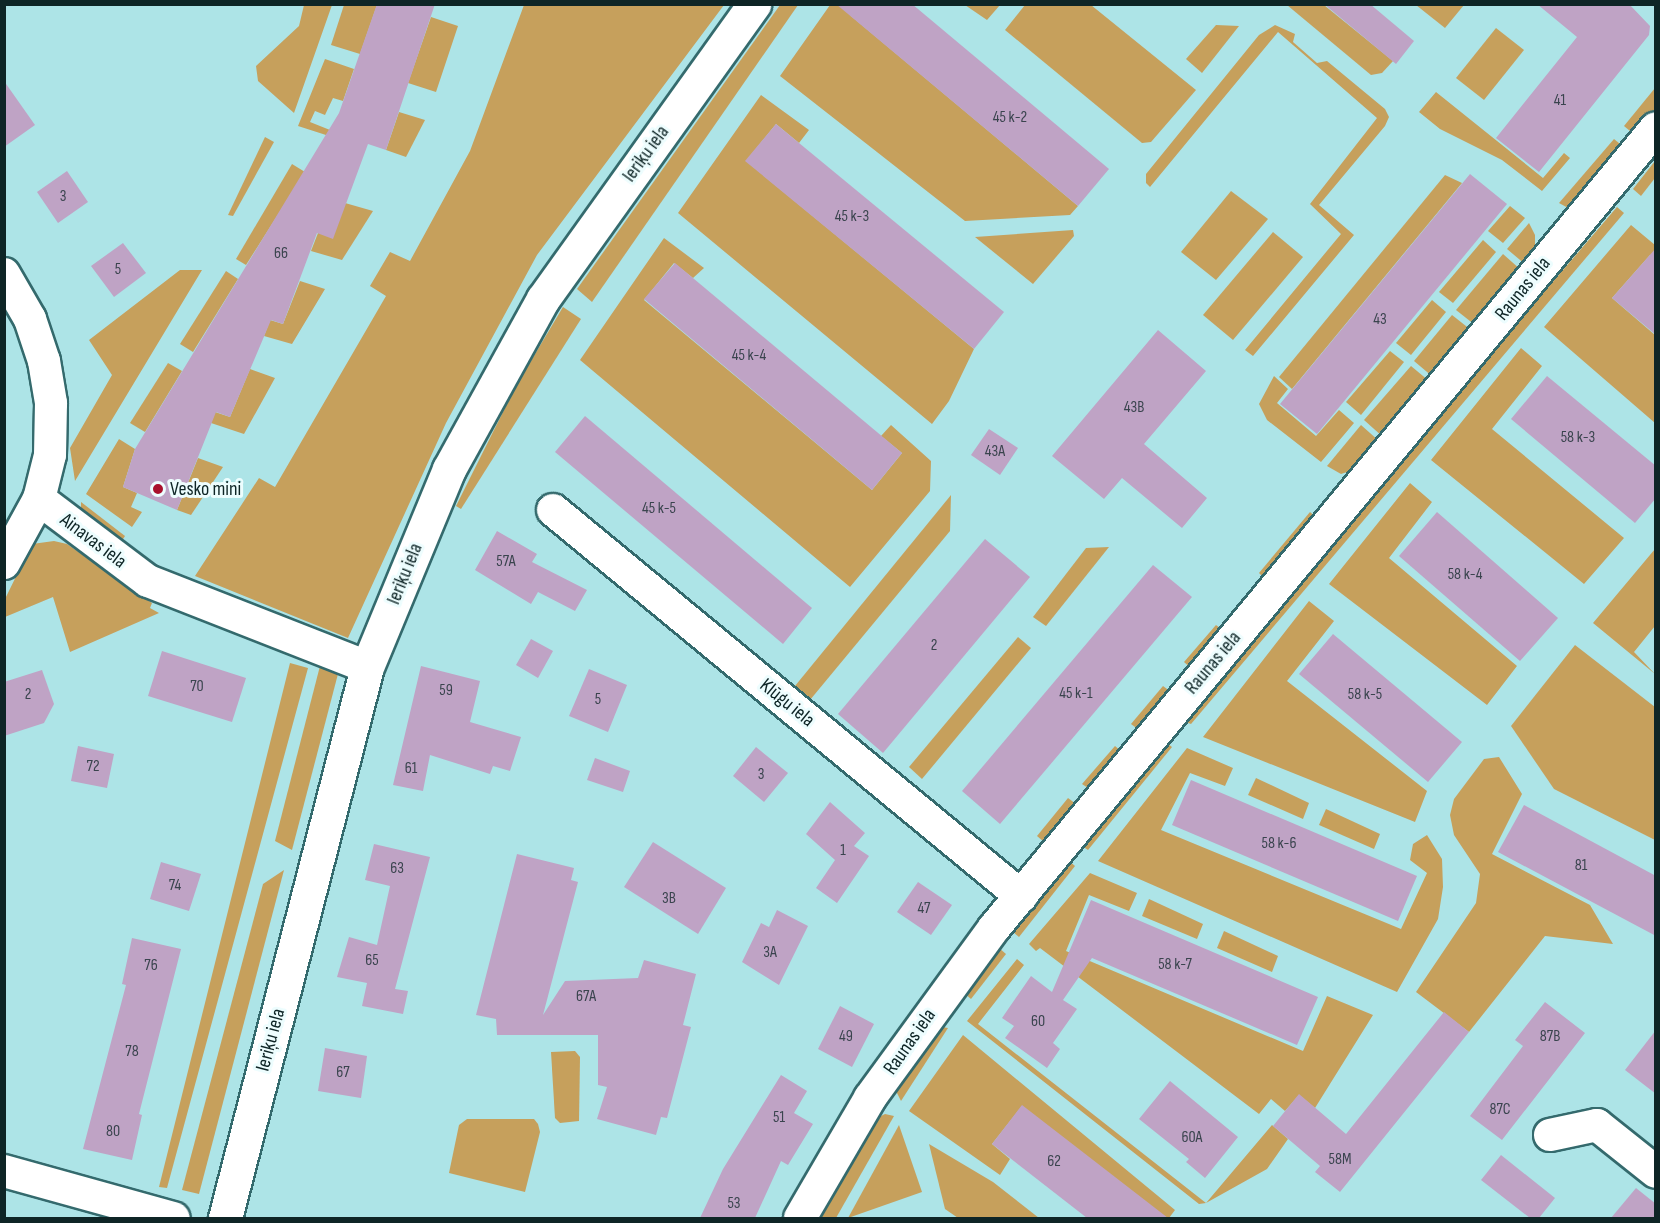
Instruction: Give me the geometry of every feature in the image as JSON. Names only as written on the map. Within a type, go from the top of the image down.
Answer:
[{"type":"street","name":"Ieriķu iela","points":[[225,1218],[367,667],[448,469],[543,299],[754,4]]},
{"type":"street","name":"Raunas iela","points":[[800,1218],[870,1098],[1021,896],[1656,128]]},
{"type":"street","points":[[4,274],[30,319],[44,361],[51,403],[50,455],[39,499],[4,563]]},
{"type":"street","name":"Ainavas iela","points":[[39,499],[148,581],[367,667]]},
{"type":"street","name":"Klūgu iela","points":[[553,510],[1021,896]]},
{"type":"street","points":[[1550,1135],[1597,1125],[1656,1172]]},
{"type":"street","points":[[4,1171],[174,1218]]},
{"type":"shaded area","points":[[304,5],[332,5],[294,113],[258,81],[256,66],[299,26]]},
{"type":"shaded area","points":[[344,5],[377,5],[360,54],[331,45]]},
{"type":"shaded area","points":[[524,5],[724,5],[537,255],[446,423],[348,638],[195,576],[259,478],[275,487],[386,296],[370,286],[390,252],[410,261],[470,151]]},
{"type":"shaded area","points":[[780,5],[798,5],[592,302],[577,289]]},
{"type":"shaded area","points":[[830,5],[860,5],[851,16],[1078,206],[1070,215],[965,221],[780,76]]},
{"type":"shaded area","points":[[965,5],[1000,5],[987,20]]},
{"type":"shaded area","points":[[1025,5],[1091,5],[1196,90],[1151,142],[1142,143],[1005,30]]},
{"type":"shaded area","points":[[1287,5],[1324,5],[1393,61],[1382,73],[1371,75]]},
{"type":"shaded area","points":[[1416,5],[1464,5],[1445,28]]},
{"type":"shaded area","points":[[431,17],[458,26],[436,92],[408,83]]},
{"type":"shaded area","points":[[1216,25],[1239,26],[1202,73],[1186,59]]},
{"type":"shaded area","points":[[1275,25],[1295,34],[1293,42],[1317,63],[1327,61],[1385,109],[1389,117],[1385,126],[1319,205],[1354,235],[1253,356],[1245,350],[1341,234],[1310,204],[1377,118],[1278,32],[1150,187],[1146,183],[1146,174],[1259,35]]},
{"type":"shaded area","points":[[1496,28],[1524,50],[1484,100],[1456,78]]},
{"type":"shaded area","points":[[325,59],[354,69],[343,101],[333,98],[325,115],[315,111],[310,122],[330,130],[326,135],[298,126]]},
{"type":"shaded area","points":[[1655,88],[1655,113],[1636,136],[1624,126]]},
{"type":"shaded area","points":[[1436,92],[1543,178],[1564,153],[1570,158],[1542,191],[1502,160],[1440,129],[1419,112]]},
{"type":"shaded area","points":[[761,95],[809,130],[799,143],[776,124],[746,161],[974,349],[949,401],[932,424],[678,213]]},
{"type":"shaded area","points":[[399,112],[425,120],[406,157],[386,150]]},
{"type":"shaded area","points":[[265,137],[274,142],[233,216],[228,215]]},
{"type":"shaded area","points":[[1614,139],[1625,148],[1570,209],[1559,203]]},
{"type":"shaded area","points":[[1655,161],[1655,178],[1641,196],[1633,189]]},
{"type":"shaded area","points":[[292,164],[305,172],[246,265],[236,259]]},
{"type":"shaded area","points":[[1445,175],[1462,183],[1292,389],[1279,377]]},
{"type":"shaded area","points":[[1231,191],[1268,219],[1216,280],[1181,252]]},
{"type":"shaded area","points":[[345,203],[373,211],[342,260],[311,251],[318,233]]},
{"type":"shaded area","points":[[1510,206],[1525,218],[1503,243],[1488,231]]},
{"type":"shaded area","points":[[1617,207],[1624,213],[1191,724],[1178,719]]},
{"type":"shaded area","points":[[1529,223],[1535,235],[1535,253],[1526,265],[1507,249]]},
{"type":"shaded area","points":[[1631,225],[1655,245],[1655,259],[1650,255],[1612,298],[1655,335],[1655,423],[1544,327]]},
{"type":"shaded area","points":[[1073,230],[1074,236],[1033,284],[975,237]]},
{"type":"shaded area","points":[[1273,232],[1303,257],[1233,340],[1203,315]]},
{"type":"shaded area","points":[[664,238],[704,268],[693,278],[674,263],[644,300],[872,490],[902,453],[881,436],[891,425],[931,461],[930,491],[850,587],[580,360]]},
{"type":"shaded area","points":[[1483,240],[1496,252],[1453,303],[1439,292]]},
{"type":"shaded area","points":[[1503,254],[1521,270],[1475,325],[1456,310]]},
{"type":"shaded area","points":[[180,270],[202,270],[75,481],[70,448],[112,375],[89,340]]},
{"type":"shaded area","points":[[226,271],[238,279],[193,352],[180,344]]},
{"type":"shaded area","points":[[300,281],[325,289],[292,344],[264,336],[270,320],[283,324]]},
{"type":"shaded area","points":[[1432,300],[1446,312],[1411,355],[1396,343]]},
{"type":"shaded area","points":[[563,307],[581,319],[461,509],[456,506],[516,386]]},
{"type":"shaded area","points":[[1452,315],[1471,330],[1433,377],[1414,361]]},
{"type":"shaded area","points":[[1521,348],[1542,366],[1492,429],[1624,538],[1584,584],[1431,460]]},
{"type":"shaded area","points":[[1390,351],[1404,362],[1361,415],[1346,402]]},
{"type":"shaded area","points":[[168,363],[182,371],[145,432],[130,423]]},
{"type":"shaded area","points":[[1411,366],[1429,381],[1383,437],[1364,420]]},
{"type":"shaded area","points":[[250,369],[275,378],[244,434],[211,423],[215,412],[230,417]]},
{"type":"shaded area","points":[[1274,376],[1288,389],[1277,403],[1316,436],[1339,410],[1354,423],[1321,462],[1267,420],[1259,404]]},
{"type":"shaded area","points":[[1361,425],[1379,441],[1356,469],[1341,474],[1327,466]]},
{"type":"shaded area","points":[[119,439],[135,449],[123,487],[137,493],[131,507],[142,512],[132,527],[86,494]]},
{"type":"shaded area","points":[[198,458],[223,467],[191,515],[177,510]]},
{"type":"shaded area","points":[[1410,483],[1432,502],[1389,558],[1517,666],[1487,705],[1329,584]]},
{"type":"shaded area","points":[[951,495],[950,531],[810,700],[795,686]]},
{"type":"shaded area","points":[[81,502],[125,536],[116,550],[81,513]]},
{"type":"shaded area","points":[[1310,512],[1317,518],[1266,580],[1259,573]]},
{"type":"shaded area","points":[[54,541],[67,544],[152,603],[150,608],[159,613],[70,652],[53,597],[5,617],[4,601],[32,544]]},
{"type":"shaded area","points":[[1109,547],[1046,626],[1033,617],[1086,548]]},
{"type":"shaded area","points":[[1655,549],[1655,626],[1634,652],[1655,674],[1593,623]]},
{"type":"shaded area","points":[[1309,601],[1334,621],[1287,681],[1427,791],[1415,822],[1203,737]]},
{"type":"shaded area","points":[[1216,625],[1224,631],[1192,669],[1184,662]]},
{"type":"shaded area","points":[[1018,637],[1031,648],[922,779],[909,767]]},
{"type":"shaded area","points":[[1575,645],[1655,707],[1655,840],[1554,789],[1511,726]]},
{"type":"shaded area","points":[[321,662],[339,670],[292,850],[275,841]]},
{"type":"shaded area","points":[[290,663],[308,668],[167,1188],[159,1187]]},
{"type":"shaded area","points":[[1163,686],[1171,692],[1139,730],[1131,724]]},
{"type":"shaded area","points":[[1164,741],[1172,747],[1088,850],[1079,844]]},
{"type":"shaded area","points":[[1115,746],[1122,752],[1091,790],[1082,784]]},
{"type":"shaded area","points":[[1187,748],[1233,768],[1225,786],[1190,773],[1161,830],[1401,929],[1427,873],[1410,860],[1413,844],[1427,835],[1442,859],[1443,887],[1438,919],[1397,992],[1098,861]]},
{"type":"shaded area","points":[[1499,757],[1522,794],[1492,854],[1590,905],[1613,944],[1545,936],[1469,1032],[1416,992],[1476,903],[1480,874],[1454,835],[1450,815],[1454,799],[1484,759]]},
{"type":"shaded area","points":[[1256,778],[1309,803],[1303,819],[1248,795]]},
{"type":"shaded area","points":[[1068,798],[1076,804],[1044,842],[1037,836]]},
{"type":"shaded area","points":[[1326,809],[1380,834],[1374,849],[1319,825]]},
{"type":"shaded area","points":[[1068,860],[1075,866],[1019,937],[1012,931]]},
{"type":"shaded area","points":[[284,870],[199,1194],[182,1190],[263,884]]},
{"type":"shaded area","points":[[1090,873],[1137,893],[1129,911],[1089,895],[1066,951],[1303,1051],[1327,996],[1373,1015],[1315,1108],[1299,1095],[1285,1111],[1271,1099],[1259,1114],[1040,948],[1036,951],[1029,944]]},
{"type":"shaded area","points":[[1149,899],[1203,924],[1197,939],[1142,916]]},
{"type":"shaded area","points":[[1224,931],[1278,956],[1272,972],[1217,948]]},
{"type":"shaded area","points":[[999,948],[1006,954],[971,999],[964,993]]},
{"type":"shaded area","points":[[1017,959],[1024,965],[978,1024],[1206,1203],[1199,1204],[967,1021]]},
{"type":"shaded area","points":[[942,1027],[948,1028],[901,1101],[895,1089],[934,1031]]},
{"type":"shaded area","points":[[963,1035],[1175,1210],[1169,1218],[1153,1218],[1159,1212],[1022,1106],[992,1144],[1010,1159],[1000,1175],[909,1111]]},
{"type":"shaded area","points":[[575,1051],[580,1057],[579,1121],[560,1123],[555,1118],[551,1052]]},
{"type":"shaded area","points":[[885,1114],[894,1116],[836,1218],[821,1218],[877,1118]]},
{"type":"shaded area","points":[[467,1119],[534,1119],[538,1124],[540,1132],[525,1192],[449,1173],[459,1125]]},
{"type":"shaded area","points":[[899,1125],[922,1192],[848,1218]]},
{"type":"shaded area","points":[[1272,1125],[1288,1139],[1267,1169],[1206,1203]]},
{"type":"shaded area","points":[[929,1144],[993,1182],[1039,1218],[958,1218],[945,1209]]},
{"type":"building","points":[[377,4],[435,4],[386,150],[368,144],[333,239],[317,233],[283,324],[271,320],[230,417],[216,412],[177,510],[123,487],[135,449],[339,113]]},
{"type":"building","points":[[836,4],[912,4],[1109,169],[1078,206]]},
{"type":"building","points":[[1324,4],[1370,4],[1414,41],[1396,64]]},
{"type":"building","points":[[1537,4],[1629,4],[1650,26],[1649,35],[1539,172],[1496,138],[1577,37]]},
{"type":"building","points":[[4,81],[35,125],[4,147]]},
{"type":"building","points":[[776,124],[1004,312],[974,349],[745,161]]},
{"type":"building","points":[[67,171],[88,202],[58,223],[37,192]]},
{"type":"building","points":[[1470,174],[1507,204],[1317,434],[1280,404]]},
{"type":"building","points":[[123,243],[146,273],[114,297],[91,266]]},
{"type":"building","points":[[1656,248],[1656,335],[1612,298]]},
{"type":"building","points":[[675,263],[902,453],[872,490],[644,299]]},
{"type":"building","points":[[1158,330],[1206,371],[1144,444],[1207,498],[1182,528],[1122,478],[1104,499],[1052,456]]},
{"type":"building","points":[[1547,376],[1656,466],[1656,498],[1635,523],[1511,419]]},
{"type":"building","points":[[585,416],[812,608],[783,644],[555,452]]},
{"type":"building","points":[[989,429],[1018,448],[1000,475],[971,455]]},
{"type":"building","points":[[1437,512],[1558,618],[1520,661],[1399,556]]},
{"type":"building","points":[[497,531],[537,554],[532,562],[587,590],[575,611],[538,592],[531,604],[475,570]]},
{"type":"building","points":[[985,539],[1030,577],[883,753],[838,714]]},
{"type":"building","points":[[1153,565],[1192,597],[1000,824],[962,791]]},
{"type":"building","points":[[1333,634],[1462,742],[1428,782],[1299,674]]},
{"type":"building","points":[[531,639],[553,651],[538,678],[516,665]]},
{"type":"building","points":[[162,651],[246,678],[232,722],[148,696]]},
{"type":"building","points":[[421,666],[480,681],[470,722],[521,737],[510,771],[493,766],[490,774],[430,755],[423,791],[393,785]]},
{"type":"building","points":[[589,669],[627,685],[608,732],[569,716]]},
{"type":"building","points":[[42,670],[54,704],[44,723],[4,736],[4,682]]},
{"type":"building","points":[[78,746],[114,754],[107,788],[71,781]]},
{"type":"building","points":[[756,747],[788,773],[764,802],[733,776]]},
{"type":"building","points":[[595,758],[630,771],[623,792],[587,780]]},
{"type":"building","points":[[1191,780],[1417,876],[1398,921],[1172,825]]},
{"type":"building","points":[[830,802],[865,833],[854,846],[869,856],[837,903],[816,888],[835,860],[806,834]]},
{"type":"building","points":[[1524,805],[1656,876],[1656,936],[1498,852]]},
{"type":"building","points":[[653,842],[726,888],[698,934],[624,887]]},
{"type":"building","points":[[374,844],[430,857],[395,989],[408,991],[403,1014],[362,1006],[367,983],[337,977],[349,937],[377,945],[390,886],[365,880]]},
{"type":"building","points":[[517,854],[574,868],[571,880],[578,882],[543,1015],[565,981],[638,978],[644,960],[696,974],[683,1025],[691,1027],[667,1118],[661,1117],[656,1135],[597,1119],[607,1087],[598,1085],[598,1035],[497,1035],[496,1019],[476,1015]]},
{"type":"building","points":[[161,862],[201,874],[189,911],[150,899]]},
{"type":"building","points":[[918,882],[952,905],[931,935],[897,912]]},
{"type":"building","points":[[1091,900],[1318,997],[1297,1045],[1092,958],[1063,1000],[1077,1009],[1053,1043],[1060,1049],[1047,1068],[1005,1038],[1014,1026],[1002,1018],[1031,976],[1052,992]]},
{"type":"building","points":[[777,910],[808,926],[779,985],[742,962],[761,923],[769,927]]},
{"type":"building","points":[[132,938],[181,949],[139,1114],[142,1115],[132,1160],[83,1149],[126,985],[122,984]]},
{"type":"building","points":[[1545,1002],[1585,1033],[1502,1140],[1470,1116],[1523,1046],[1515,1040]]},
{"type":"building","points":[[840,1006],[874,1024],[852,1067],[818,1049]]},
{"type":"building","points":[[1444,1012],[1469,1032],[1340,1192],[1315,1172],[1320,1166],[1273,1126],[1299,1094],[1346,1134]]},
{"type":"building","points":[[1656,1030],[1656,1094],[1625,1070]]},
{"type":"building","points":[[325,1048],[367,1056],[361,1098],[318,1091]]},
{"type":"building","points":[[781,1075],[807,1091],[794,1113],[813,1124],[788,1165],[781,1161],[755,1218],[700,1218],[723,1169]]},
{"type":"building","points":[[1170,1081],[1238,1137],[1205,1178],[1186,1162],[1189,1159],[1139,1119]]},
{"type":"building","points":[[1022,1105],[1168,1218],[1087,1218],[992,1144]]},
{"type":"building","points":[[1501,1155],[1555,1198],[1539,1218],[1530,1218],[1481,1180]]},
{"type":"building","points":[[1636,1188],[1656,1204],[1656,1218],[1611,1218]]},
{"type":"place","name":"Vesko mini","points":[[158,489]]}]
